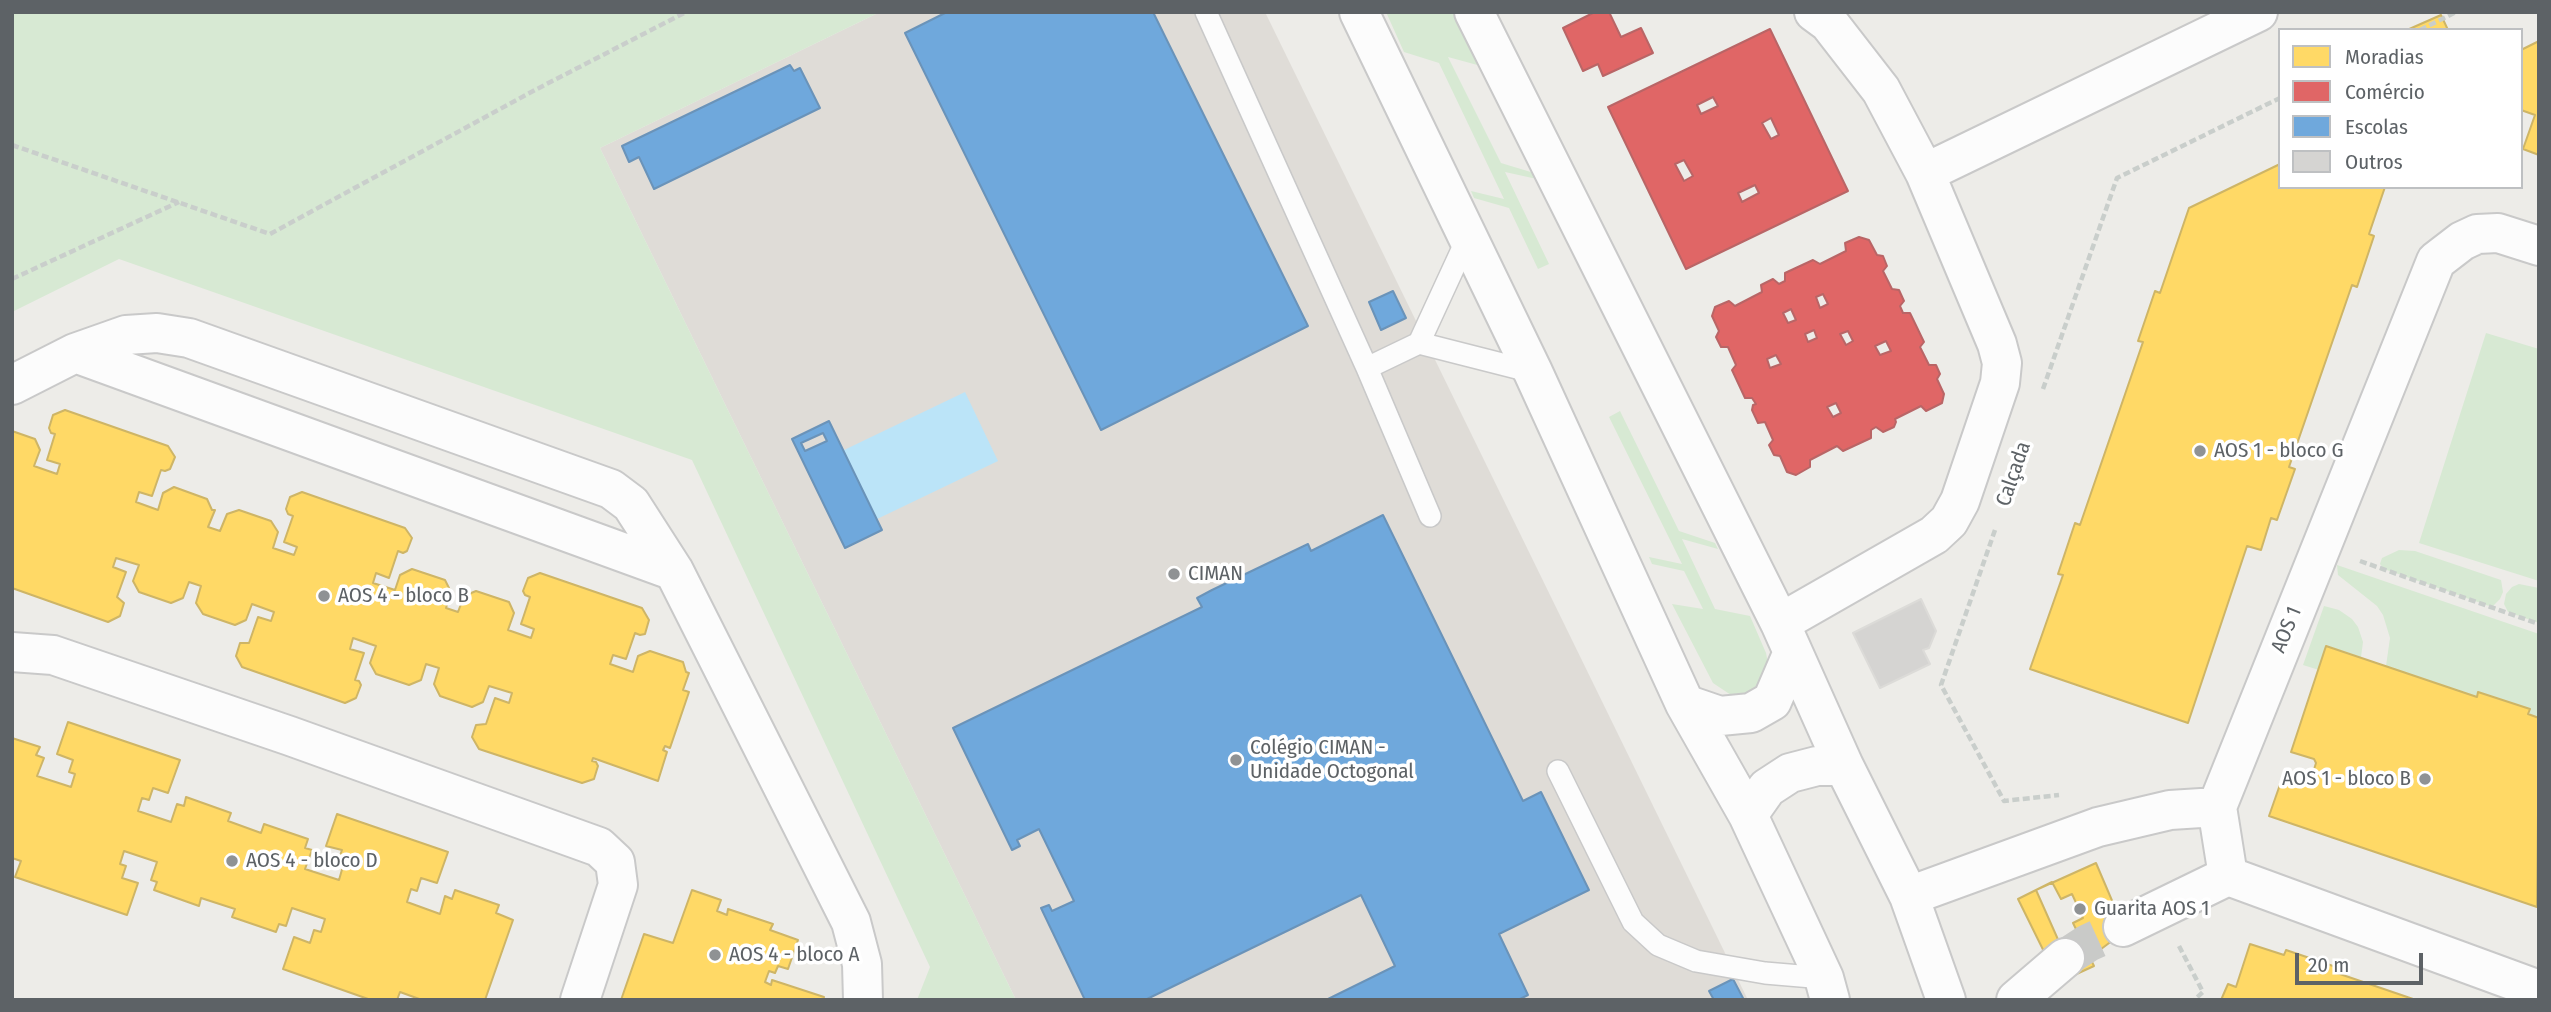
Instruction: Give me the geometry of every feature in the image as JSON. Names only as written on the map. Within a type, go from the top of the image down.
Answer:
[{"type":"street","points":[[1359,12],[1533,372],[1685,704],[1748,815],[1827,989]]},
{"type":"street","points":[[1474,12],[1786,638],[1844,766],[1909,896],[1946,1000]]},
{"type":"street","points":[[1685,704],[1720,716],[1751,713],[1772,701],[1786,638],[1934,535],[1949,521],[1960,501],[2000,383],[2002,363],[1997,344],[1926,173],[1881,90],[1829,23],[1814,12]]},
{"type":"street","points":[[1926,173],[2258,12]]},
{"type":"street","name":"AOS 1","points":[[2217,807],[2319,547],[2436,261],[2454,246],[2477,234],[2498,233],[2539,246]]},
{"type":"street","points":[[12,384],[75,353],[126,335],[157,333],[189,338],[611,489],[631,504],[674,571],[851,922],[862,964],[863,1000]]},
{"type":"street","points":[[75,353],[674,571]]},
{"type":"street","points":[[12,652],[53,655],[290,736],[599,847],[615,862],[618,885],[580,1000]]},
{"type":"street","points":[[1748,815],[1767,788],[1790,773],[1817,766],[1844,766]]},
{"type":"street","points":[[1909,896],[2098,827],[2170,810],[2217,807],[2228,876]]},
{"type":"street","points":[[2123,927],[2228,876],[2539,990]]},
{"type":"street","points":[[2016,1000],[2065,958]]},
{"type":"lane","points":[[1206,12],[1367,368],[1430,516]]},
{"type":"lane","points":[[1367,368],[1419,343],[1467,239]]},
{"type":"lane","points":[[1419,343],[1533,372]]},
{"type":"lane","points":[[1558,771],[1633,922],[1658,945],[1696,961],[1765,973],[1827,989]]},
{"type":"path","points":[[12,145],[270,234],[535,90],[686,12]]},
{"type":"path","points":[[2424,28],[2456,12]]},
{"type":"path","points":[[2040,398],[2117,177],[2278,99]]},
{"type":"path","points":[[12,279],[179,202]]},
{"type":"path","name":"Calçada","points":[[1995,528],[1941,685],[2004,802],[2069,793]]},
{"type":"path","points":[[2319,547],[2539,624]]},
{"type":"shaded area","name":"CIMAN","points":[[880,12],[1265,12],[1748,1000],[1016,1000],[600,148]]},
{"type":"green space","points":[[12,12],[880,12],[600,148],[1016,1000],[917,1000],[930,967],[692,460],[119,259],[12,312]]},
{"type":"green space","points":[[1386,12],[1456,12],[1481,66],[1448,57],[1501,163],[1534,173],[1537,179],[1505,172],[1549,264],[1538,269],[1509,208],[1474,198],[1471,191],[1504,199],[1439,63],[1404,52]]},
{"type":"green space","points":[[2486,333],[2539,349],[2539,581],[2419,543]]},
{"type":"green space","points":[[1620,411],[1679,531],[1715,543],[1718,549],[1682,539],[1715,609],[1750,616],[1766,653],[1769,668],[1764,683],[1751,693],[1731,695],[1713,683],[1672,604],[1703,609],[1684,571],[1652,564],[1649,557],[1682,564],[1609,417]]},
{"type":"green space","points":[[2399,550],[2415,551],[2501,580],[2503,592],[2500,599],[2492,607],[2384,569],[2380,564],[2382,558]]},
{"type":"green space","points":[[2337,565],[2539,634],[2539,718],[2528,714],[2529,709],[2478,692],[2477,697],[2386,666],[2390,638],[2383,615],[2377,606],[2338,575]]},
{"type":"green space","points":[[2519,584],[2539,588],[2539,623],[2508,612],[2504,604],[2506,594]]},
{"type":"green space","points":[[2324,606],[2339,610],[2352,619],[2363,642],[2361,657],[2327,646],[2319,670],[2303,665]]},
{"type":"water","points":[[965,392],[998,461],[875,520],[842,451]]},
{"type":"building: Moradias","points":[[2441,15],[2447,28],[2412,28]]},
{"type":"building: Moradias","points":[[2539,41],[2539,155],[2523,149],[2535,115],[2523,111],[2523,49]]},
{"type":"building: Moradias","name":"AOS 1 - bloco G","points":[[2278,165],[2278,189],[2384,189],[2369,234],[2374,236],[2357,287],[2352,285],[2289,467],[2295,469],[2277,520],[2271,518],[2261,550],[2247,546],[2188,723],[2030,669],[2063,575],[2058,574],[2075,523],[2080,525],[2143,342],[2138,341],[2155,291],[2160,293],[2189,208]]},
{"type":"building: Moradias","name":"AOS 4 - bloco B","points":[[65,410],[168,446],[175,457],[170,469],[161,470],[152,496],[139,492],[136,502],[158,510],[163,493],[174,487],[207,499],[212,510],[215,510],[208,527],[220,531],[227,514],[239,510],[271,521],[278,532],[273,548],[294,555],[297,547],[284,542],[293,516],[288,514],[286,509],[290,497],[302,492],[405,528],[412,538],[407,551],[398,551],[389,578],[376,573],[373,583],[395,590],[400,575],[412,569],[445,580],[451,592],[446,608],[458,612],[464,596],[476,591],[509,602],[514,613],[508,630],[531,638],[534,629],[521,624],[530,597],[523,591],[528,578],[540,573],[642,608],[649,620],[645,634],[635,633],[626,659],[613,655],[610,664],[633,672],[638,656],[650,651],[683,662],[686,672],[689,673],[683,690],[689,692],[670,748],[665,746],[663,750],[667,752],[658,781],[593,758],[592,761],[598,766],[594,779],[582,783],[479,749],[472,737],[476,725],[486,724],[495,698],[509,703],[512,693],[489,686],[483,702],[472,707],[440,696],[434,684],[439,668],[426,664],[421,680],[409,685],[376,674],[370,663],[376,646],[353,638],[350,649],[364,653],[355,680],[361,685],[356,698],[345,703],[242,667],[236,656],[240,643],[249,643],[258,617],[271,621],[274,612],[252,604],[246,620],[235,625],[203,614],[196,603],[201,586],[189,582],[183,598],[171,603],[139,592],[133,581],[139,565],[116,558],[113,567],[126,572],[117,597],[124,603],[120,616],[108,622],[12,588],[12,431],[35,439],[40,450],[34,466],[57,474],[60,464],[47,460],[55,434],[51,433],[49,428],[53,415]]},
{"type":"building: Moradias","name":"AOS 1 - bloco B","points":[[2326,646],[2477,697],[2478,692],[2530,709],[2528,714],[2539,718],[2537,907],[2269,816],[2283,776],[2305,784],[2310,782],[2316,763],[2314,759],[2291,752]]},
{"type":"building: Moradias","name":"AOS 4 - bloco D","points":[[68,722],[180,760],[168,793],[153,788],[149,800],[142,798],[138,811],[171,822],[177,804],[184,806],[186,797],[231,813],[228,821],[261,833],[264,824],[308,839],[305,848],[312,850],[305,869],[339,880],[343,866],[337,864],[342,850],[326,846],[337,814],[448,852],[437,883],[421,878],[417,891],[411,889],[407,902],[440,914],[445,896],[452,899],[455,890],[499,905],[496,913],[513,920],[485,1000],[422,1000],[400,992],[397,1000],[371,1000],[283,969],[294,937],[310,943],[314,930],[321,932],[325,919],[292,908],[286,926],[279,924],[276,932],[232,917],[235,909],[201,898],[199,906],[154,890],[157,882],[151,880],[157,862],[124,851],[120,864],[126,866],[122,878],[138,883],[127,915],[15,877],[21,861],[12,858],[12,738],[40,747],[36,755],[44,758],[37,776],[71,787],[75,774],[69,772],[73,760],[57,754]]},
{"type":"building: Moradias","name":"Guarita AOS 1","points":[[2096,863],[2125,931],[2072,971],[2036,890]]},
{"type":"building: Moradias","points":[[2052,882],[2061,899],[2072,894],[2083,918],[2073,923],[2094,966],[2059,982],[2018,899]]},
{"type":"building: Moradias","name":"AOS 4 - bloco A","points":[[692,890],[721,900],[717,911],[727,915],[728,909],[773,924],[770,930],[798,940],[788,969],[778,966],[775,973],[769,971],[765,982],[771,985],[772,980],[824,997],[823,1000],[621,1000],[644,934],[673,943]]},
{"type":"building: Moradias","points":[[2250,944],[2284,955],[2286,950],[2336,967],[2334,972],[2416,1000],[2221,1000],[2228,984],[2236,987]]},
{"type":"building: Comércio","points":[[1595,12],[1609,12],[1621,37],[1641,28],[1653,53],[1603,76],[1598,64],[1583,71],[1563,28]]},
{"type":"building: Comércio","points":[[1770,29],[1848,191],[1686,269],[1608,107]],"holes":[[[1713,97],[1718,106],[1701,114],[1697,105]],[[1771,118],[1779,135],[1771,139],[1762,123]],[[1684,160],[1693,176],[1684,181],[1675,164]],[[1755,185],[1759,193],[1742,202],[1738,193]]]},
{"type":"building: Comércio","points":[[1859,237],[1869,240],[1877,255],[1883,256],[1887,266],[1883,271],[1892,289],[1899,290],[1904,301],[1900,306],[1903,313],[1910,313],[1924,342],[1920,347],[1929,365],[1936,365],[1940,374],[1937,379],[1944,394],[1942,403],[1926,411],[1921,406],[1895,419],[1894,427],[1883,432],[1876,427],[1871,430],[1871,438],[1843,451],[1837,446],[1810,460],[1810,467],[1796,475],[1787,472],[1780,456],[1774,455],[1769,445],[1773,440],[1765,422],[1758,423],[1752,410],[1756,404],[1752,398],[1745,398],[1732,370],[1736,365],[1728,347],[1721,347],[1716,337],[1719,331],[1712,316],[1715,307],[1729,301],[1735,306],[1762,292],[1761,285],[1773,279],[1779,284],[1785,281],[1785,273],[1813,260],[1820,264],[1846,251],[1845,243]],"holes":[[[1823,294],[1828,304],[1820,308],[1816,297]],[[1791,309],[1796,320],[1788,323],[1783,313]],[[1814,330],[1817,338],[1808,342],[1805,334]],[[1848,331],[1853,341],[1846,345],[1840,334]],[[1886,341],[1891,351],[1880,355],[1875,346]],[[1776,355],[1781,364],[1770,368],[1767,359]],[[1836,403],[1841,413],[1833,417],[1827,407]]]},
{"type":"building: Escolas","points":[[947,12],[1153,12],[1308,326],[1101,430],[905,33]]},
{"type":"building: Escolas","points":[[790,65],[794,71],[800,68],[820,108],[654,189],[639,157],[629,162],[622,146]]},
{"type":"building: Escolas","points":[[1393,291],[1406,318],[1381,330],[1369,302]]},
{"type":"building: Escolas","points":[[829,421],[882,530],[845,548],[792,439]],"holes":[[[823,433],[827,441],[805,451],[801,443]]]},
{"type":"building: Escolas","name":"Colégio CIMAN - Unidade Octogonal","points":[[1383,515],[1523,801],[1541,792],[1589,890],[1499,934],[1528,995],[1518,1000],[1326,1000],[1395,966],[1361,895],[1145,1000],[1085,1000],[1041,908],[1049,905],[1052,911],[1074,901],[1039,829],[1017,840],[1020,846],[1012,850],[953,728],[1202,607],[1197,598],[1212,590],[1308,544],[1311,551]]},
{"type":"building: Escolas","points":[[1733,979],[1744,1000],[1714,1000],[1709,991]]},
{"type":"building: Outros","points":[[1921,599],[1936,631],[1929,648],[1923,650],[1930,664],[1880,688],[1853,633]]},
{"type":"tunnel","points":[[2065,958],[2088,943],[2123,927]]},
{"type":"place","name":"AOS 1 - bloco G","points":[[2200,451]]},
{"type":"place","name":"CIMAN","points":[[1174,574]]},
{"type":"place","name":"AOS 4 - bloco B","points":[[324,596]]},
{"type":"place","name":"Colégio CIMAN - Unidade Octogonal","points":[[1236,760]]},
{"type":"place","name":"AOS 1 - bloco B","points":[[2425,779]]},
{"type":"place","name":"AOS 4 - bloco D","points":[[232,861]]},
{"type":"place","name":"Guarita AOS 1","points":[[2080,909]]},
{"type":"place","name":"AOS 4 - bloco A","points":[[715,955]]}]
